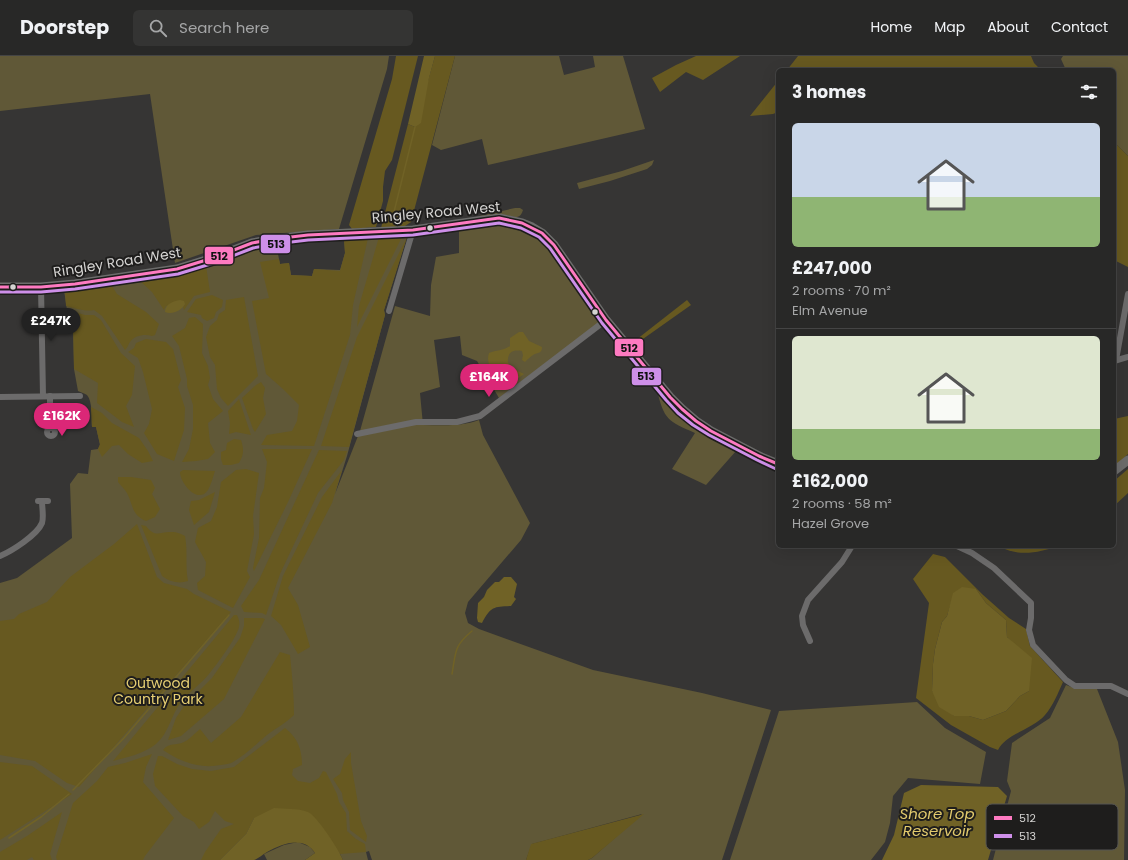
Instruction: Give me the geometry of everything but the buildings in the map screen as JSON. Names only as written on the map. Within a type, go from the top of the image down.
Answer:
[{"type":"main road","name":"Ringley Road West","points":[[0,287],[41,288],[92,282],[177,268],[204,261],[252,244],[274,239],[344,233],[413,230],[499,218],[522,223],[542,233],[554,245],[606,320],[670,396],[696,421],[734,444],[776,463]]},
{"type":"main road","points":[[1116,469],[1128,460]]},
{"type":"street","points":[[389,310],[413,230]]},
{"type":"street","points":[[41,288],[43,396]]},
{"type":"street","points":[[1116,356],[1128,294]]},
{"type":"street","points":[[357,434],[416,422],[457,422],[480,416],[606,320]]},
{"type":"street","points":[[1116,361],[1128,357]]},
{"type":"street","points":[[50,396],[50,428]]},
{"type":"street","points":[[0,397],[80,396]]},
{"type":"street","points":[[1,554],[13,549],[44,524],[43,501]]},
{"type":"street","points":[[810,640],[803,626],[802,616],[808,600],[842,562],[851,548]]},
{"type":"street","points":[[961,548],[972,553],[994,568],[1031,603],[1029,630],[1033,645],[1066,680],[1075,686],[1111,686],[1128,694]]},
{"type":"green space","points":[[0,56],[389,56],[387,69],[339,229],[256,235],[175,263],[150,94],[0,111]]},
{"type":"green space","points":[[396,56],[418,56],[392,160],[385,171],[383,201],[376,227],[352,229],[349,225],[392,79]]},
{"type":"green space","points":[[435,56],[455,56],[411,222],[405,226],[381,228],[408,124],[415,127]]},
{"type":"green space","points":[[455,56],[559,56],[564,75],[595,67],[593,56],[623,56],[645,129],[488,165],[482,139],[441,150],[432,145]]},
{"type":"green space","points":[[696,56],[740,56],[703,80],[686,72],[660,92],[652,78]]},
{"type":"green space","points":[[798,56],[1031,56],[1034,63],[1039,68],[789,68]]},
{"type":"green space","points":[[1063,56],[1128,56],[1128,156],[1116,144],[1116,68],[1065,68],[1061,59]]},
{"type":"green space","points":[[776,84],[776,113],[750,116]]},
{"type":"green space","points":[[1116,144],[1128,156],[1128,267],[1116,261]]},
{"type":"green space","points":[[654,160],[652,165],[647,169],[579,189],[577,183],[622,171]]},
{"type":"green space","points":[[520,208],[523,210],[517,217],[497,215],[475,217]]},
{"type":"green space","name":"Outwood Country Park","points":[[493,225],[509,226],[524,230],[542,241],[555,256],[602,321],[499,398],[477,361],[462,355],[460,336],[434,340],[440,387],[420,393],[423,425],[458,425],[479,420],[483,435],[530,523],[521,540],[468,602],[465,613],[468,623],[479,629],[593,670],[702,693],[771,710],[722,860],[588,860],[642,814],[532,844],[526,860],[372,860],[369,851],[366,852],[368,860],[343,860],[340,854],[254,818],[246,834],[220,860],[0,860],[0,583],[17,578],[72,538],[70,484],[78,473],[88,474],[91,450],[98,449],[100,445],[96,427],[92,427],[89,398],[87,395],[78,391],[74,369],[73,322],[72,319],[66,319],[67,310],[64,290],[92,288],[149,280],[192,270],[265,247],[295,242],[277,249],[280,264],[289,263],[291,275],[312,276],[314,269],[340,270],[345,253],[344,239],[407,237],[384,310],[385,315],[347,456],[335,494],[360,431],[395,306],[430,316],[431,285],[436,257],[459,253],[459,231]]},
{"type":"green space","points":[[379,237],[402,237],[357,327],[359,306]]},
{"type":"green space","points":[[407,237],[384,310],[385,315],[349,447],[321,446],[357,337]]},
{"type":"green space","points":[[368,238],[353,305],[350,335],[314,446],[261,445],[267,435],[292,431],[297,421],[299,405],[266,374],[252,301],[269,298],[260,262],[279,259],[280,264],[289,263],[291,275],[312,276],[314,269],[340,271],[345,253],[344,239]]},
{"type":"green space","points":[[206,266],[210,292],[194,296],[184,310],[183,307],[185,304],[166,306],[164,310],[152,292],[140,281],[175,275]]},
{"type":"green space","points":[[112,286],[117,294],[146,312],[159,324],[155,335],[137,336],[130,342],[125,350],[102,316],[94,310],[83,310],[66,306],[65,292]]},
{"type":"green space","points":[[212,295],[223,300],[222,307],[216,312],[214,318],[207,321],[202,318],[201,315],[187,312],[196,299]]},
{"type":"green space","points":[[244,297],[258,376],[228,406],[221,398],[217,389],[215,365],[210,357],[206,337],[210,326],[217,320],[219,314],[225,310],[226,300]]},
{"type":"green space","points":[[687,300],[691,305],[633,346],[632,343]]},
{"type":"green space","points":[[67,310],[85,315],[94,315],[101,320],[121,353],[135,366],[132,395],[126,406],[134,427],[122,422],[97,403],[98,383],[74,369],[73,322],[72,319],[66,319]]},
{"type":"green space","points":[[195,317],[203,324],[202,353],[208,366],[210,378],[208,385],[213,399],[223,411],[208,423],[210,443],[215,452],[208,459],[182,462],[189,449],[193,429],[193,405],[187,386],[187,379],[179,346],[172,336],[185,328],[189,318]]},
{"type":"green space","points":[[146,339],[166,342],[173,349],[181,380],[178,387],[185,408],[184,430],[174,461],[157,454],[144,433],[149,424],[152,409],[138,358],[128,352],[134,348],[136,343]]},
{"type":"green space","points":[[261,382],[265,388],[263,398],[266,414],[255,432],[242,398]]},
{"type":"green space","points":[[657,390],[673,406],[682,419],[736,451],[706,485],[672,469],[695,433],[668,418],[662,408]]},
{"type":"green space","points":[[239,399],[251,435],[236,432],[229,434],[230,423],[228,411]]},
{"type":"green space","points":[[91,407],[102,413],[112,423],[139,438],[153,461],[142,463],[128,454],[119,445],[112,446],[102,457],[98,449],[100,444],[96,427],[92,427]]},
{"type":"green space","points":[[1128,416],[1128,454],[1116,465],[1116,419]]},
{"type":"green space","points":[[234,439],[241,440],[243,455],[239,463],[223,465],[221,452],[226,450],[227,443]]},
{"type":"green space","points":[[262,449],[312,449],[254,571],[253,568],[259,538],[260,498],[264,488],[267,462]]},
{"type":"green space","points":[[319,450],[347,451],[344,460],[318,493],[280,574],[266,615],[262,613],[244,612],[241,606],[259,580]]},
{"type":"green space","points":[[246,469],[259,473],[253,516],[254,534],[247,571],[250,577],[233,608],[198,590],[197,583],[205,576],[206,562],[195,542],[198,528],[211,521],[217,507],[221,482],[236,470]]},
{"type":"green space","points":[[1128,469],[1128,493],[1116,504],[1116,479]]},
{"type":"green space","points":[[183,470],[215,471],[208,490],[204,494],[199,495],[190,491],[181,477],[180,472]]},
{"type":"green space","points":[[342,470],[332,503],[288,588],[298,605],[310,647],[298,654],[281,625],[271,616],[283,576],[322,497]]},
{"type":"green space","points":[[118,477],[151,480],[155,488],[152,494],[160,509],[155,517],[146,521],[141,519],[135,513],[127,493],[118,482]]},
{"type":"green space","points":[[215,492],[209,512],[194,525],[189,510],[191,501],[199,500]]},
{"type":"green space","name":"Outwood Country Park","points":[[137,524],[157,577],[164,583],[187,589],[231,612],[79,787],[67,783],[35,761],[0,755],[0,621],[14,619],[19,614],[47,602],[70,577],[114,544]]},
{"type":"green space","points":[[141,525],[146,526],[149,530],[158,534],[174,532],[185,536],[188,581],[175,582],[162,576]]},
{"type":"green space","points":[[1004,548],[1050,548],[1028,553],[1013,552]]},
{"type":"green space","points":[[933,554],[945,557],[982,594],[1009,618],[1026,629],[1030,646],[1063,682],[1053,704],[1045,715],[1034,724],[1007,740],[998,750],[951,725],[916,698],[929,603],[913,579]],"holes":[[[976,589],[986,603],[1006,620],[1007,637],[1017,647],[1029,691],[1020,696],[1006,711],[983,720],[969,716],[954,716],[932,691],[935,649],[942,622],[947,616],[954,593]]]},
{"type":"green space","points":[[234,615],[237,615],[239,627],[234,638],[209,674],[181,702],[160,740],[141,753],[113,761]]},
{"type":"green space","points":[[244,618],[265,619],[224,699],[181,736],[168,740],[176,718],[184,706],[212,678],[240,638],[244,626]]},
{"type":"green space","points":[[280,652],[290,655],[294,708],[294,715],[291,718],[267,735],[242,756],[229,764],[205,766],[190,764],[163,750],[170,745],[186,741],[200,729],[211,743],[241,717]]},
{"type":"green space","points":[[1066,685],[1077,689],[1097,689],[1118,742],[1125,790],[1124,860],[993,860],[996,850],[1118,850],[1118,804],[1008,804],[1011,791],[1007,781],[1012,743],[1050,718]]},
{"type":"green space","points":[[917,702],[945,728],[986,752],[980,784],[908,778],[893,796],[890,823],[885,842],[871,860],[730,860],[779,711]]},
{"type":"green space","points":[[285,728],[296,740],[301,754],[302,765],[293,769],[292,775],[298,781],[310,783],[319,778],[323,771],[326,772],[337,794],[339,802],[346,813],[347,831],[356,839],[365,844],[366,852],[340,854],[319,823],[309,813],[254,818],[246,834],[220,860],[201,860],[221,829],[234,824],[225,821],[215,811],[209,822],[199,829],[194,822],[183,816],[155,786],[153,774],[158,756],[162,756],[177,764],[192,769],[211,771],[234,767]]},
{"type":"green space","points":[[351,752],[351,763],[361,821],[367,836],[366,842],[350,830],[349,812],[343,800],[342,793],[333,779],[340,774],[345,759]]},
{"type":"green space","points":[[152,754],[146,767],[143,782],[174,818],[143,860],[57,860],[56,857],[73,803],[97,781],[108,767]]},
{"type":"green space","points":[[0,762],[32,766],[72,794],[0,840]]},
{"type":"green space","points":[[62,812],[50,854],[52,860],[34,860],[32,857],[27,860],[0,860],[0,852]]},
{"type":"green space","points":[[644,814],[588,860],[526,860],[531,844]]},
{"type":"green space","points":[[298,842],[310,847],[315,853],[305,860],[267,860],[264,854],[284,845]]},
{"type":"water","points":[[424,56],[435,56],[429,78],[421,123],[415,127],[408,124]]},
{"type":"water","points":[[180,300],[184,301],[185,304],[181,309],[173,313],[165,312],[168,305],[172,302]]},
{"type":"water","points":[[519,332],[523,332],[529,341],[542,347],[542,349],[525,362],[522,360],[522,351],[513,351],[509,354],[508,363],[514,369],[524,374],[510,384],[494,372],[488,358],[489,353],[505,349],[510,346],[510,338]]},
{"type":"water","points":[[504,577],[511,577],[517,584],[514,597],[516,599],[511,606],[494,608],[488,613],[482,623],[478,622],[478,603],[495,582],[499,582]]},
{"type":"water","points":[[962,587],[976,589],[986,603],[1006,620],[1007,637],[1032,658],[1029,691],[1020,696],[1006,711],[983,720],[969,716],[954,716],[939,707],[932,691],[935,649],[942,622],[947,616],[953,593]]},
{"type":"water","name":"Shore Top Reservoir","points":[[921,785],[998,787],[1007,796],[1005,804],[986,804],[986,850],[991,850],[988,860],[882,860],[894,835],[904,793]]},
{"type":"water","points":[[274,808],[300,810],[308,812],[312,815],[327,834],[343,860],[305,860],[315,853],[305,844],[292,843],[279,846],[254,860],[220,860],[246,834],[254,818]]},
{"type":"waterway","points":[[391,224],[415,127]]},
{"type":"waterway","points":[[73,790],[124,738],[229,615]]},
{"type":"waterway","points":[[452,674],[454,660],[459,645],[472,631]]},
{"type":"waterway","points":[[9,838],[41,817],[69,794]]},
{"type":"transit line","name":"512","points":[[0,287],[41,287],[75,284],[177,269],[216,257],[252,243],[274,239],[308,235],[413,230],[499,218],[522,223],[542,233],[554,245],[606,320],[670,397],[682,409],[711,431],[776,463]]},
{"type":"transit line","name":"513","points":[[0,292],[41,292],[75,289],[178,274],[217,262],[253,248],[275,244],[308,240],[413,235],[499,223],[521,228],[539,237],[550,248],[602,323],[678,413],[709,435],[776,469]]}]
